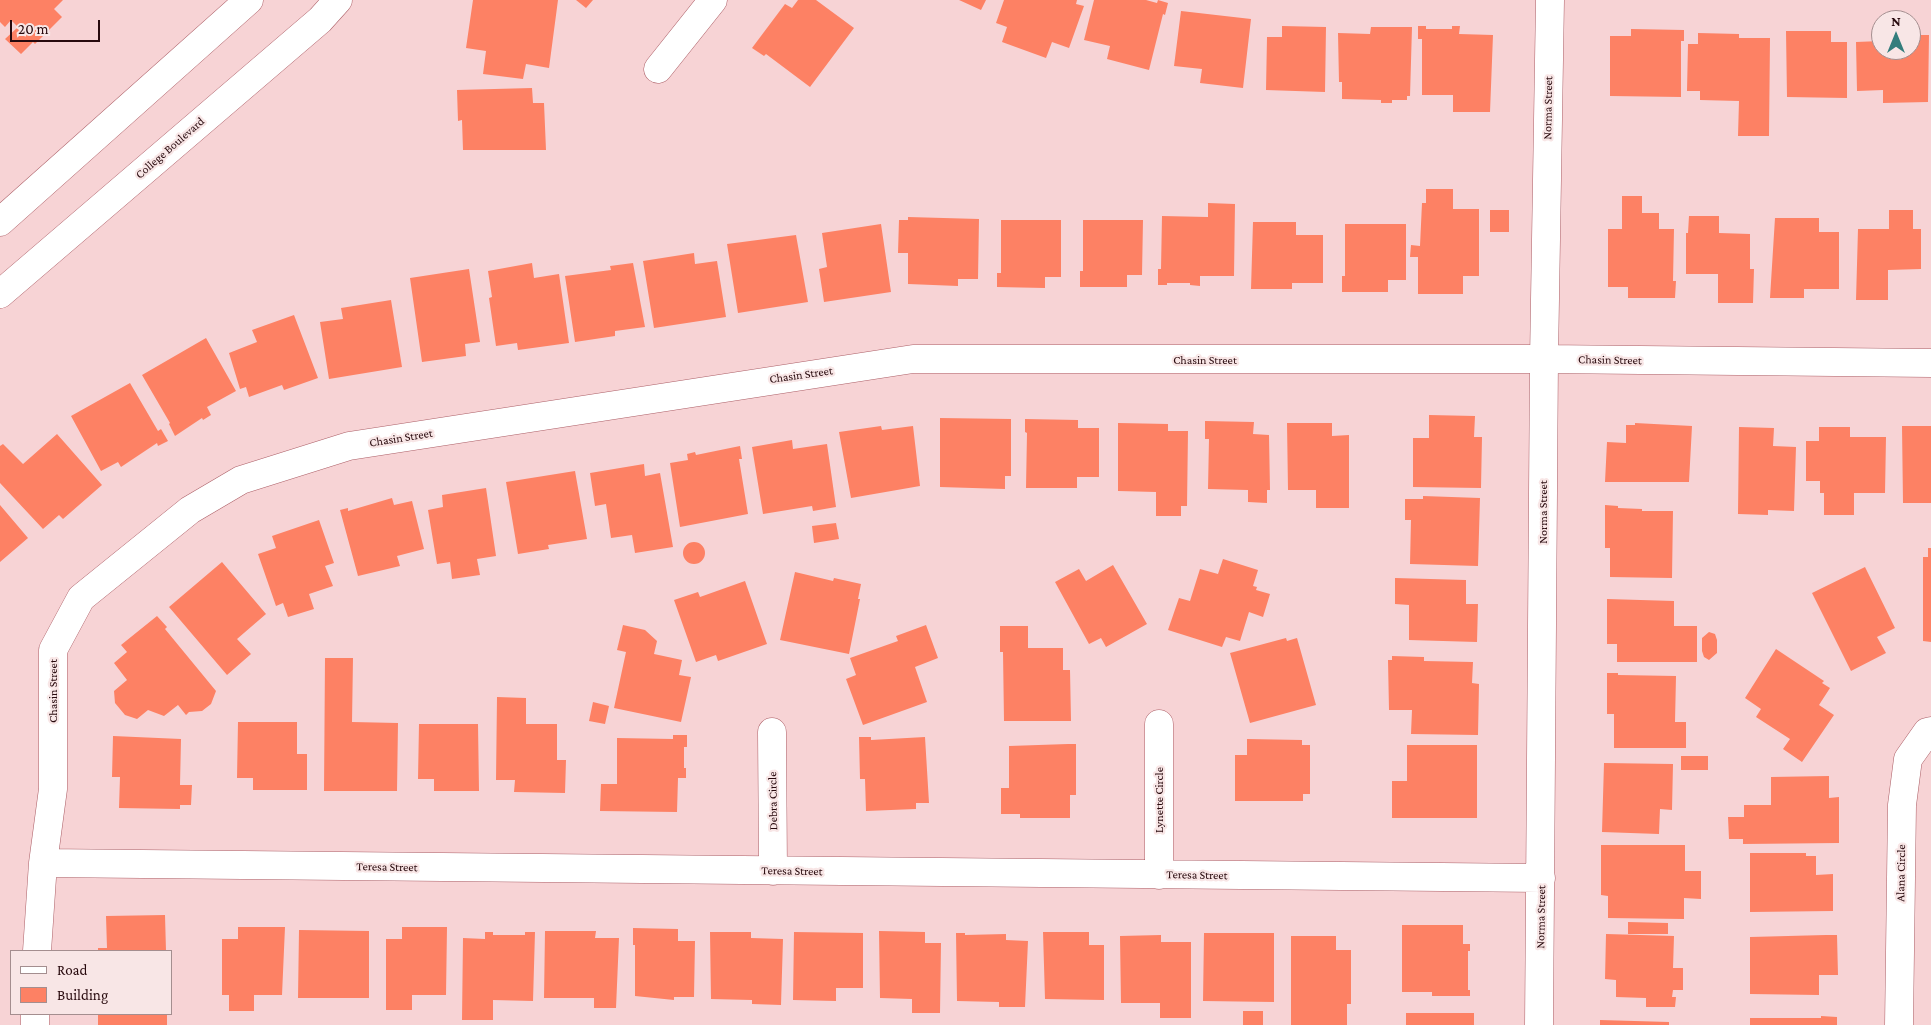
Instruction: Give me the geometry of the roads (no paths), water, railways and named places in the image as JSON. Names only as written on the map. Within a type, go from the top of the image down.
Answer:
[{"type":"street","points":[[0,222],[248,0]]},
{"type":"street","name":"College Boulevard","points":[[0,294],[320,20],[338,0]]},
{"type":"street","points":[[658,68],[713,0]]},
{"type":"street","name":"Norma Street","points":[[1539,1025],[1544,359],[1550,0]]},
{"type":"street","name":"Chasin Street","points":[[37,950],[43,863],[53,789],[53,650],[82,598],[190,510],[241,480],[349,446],[913,359],[1544,359],[1931,363]]},
{"type":"street","name":"Lynette Circle","points":[[1159,724],[1159,874]]},
{"type":"street","name":"Alana Circle","points":[[1899,1025],[1902,805],[1908,759],[1927,732],[1931,730]]},
{"type":"street","name":"Debra Circle","points":[[772,732],[773,871]]},
{"type":"street","name":"Teresa Street","points":[[43,863],[1541,878]]}]
